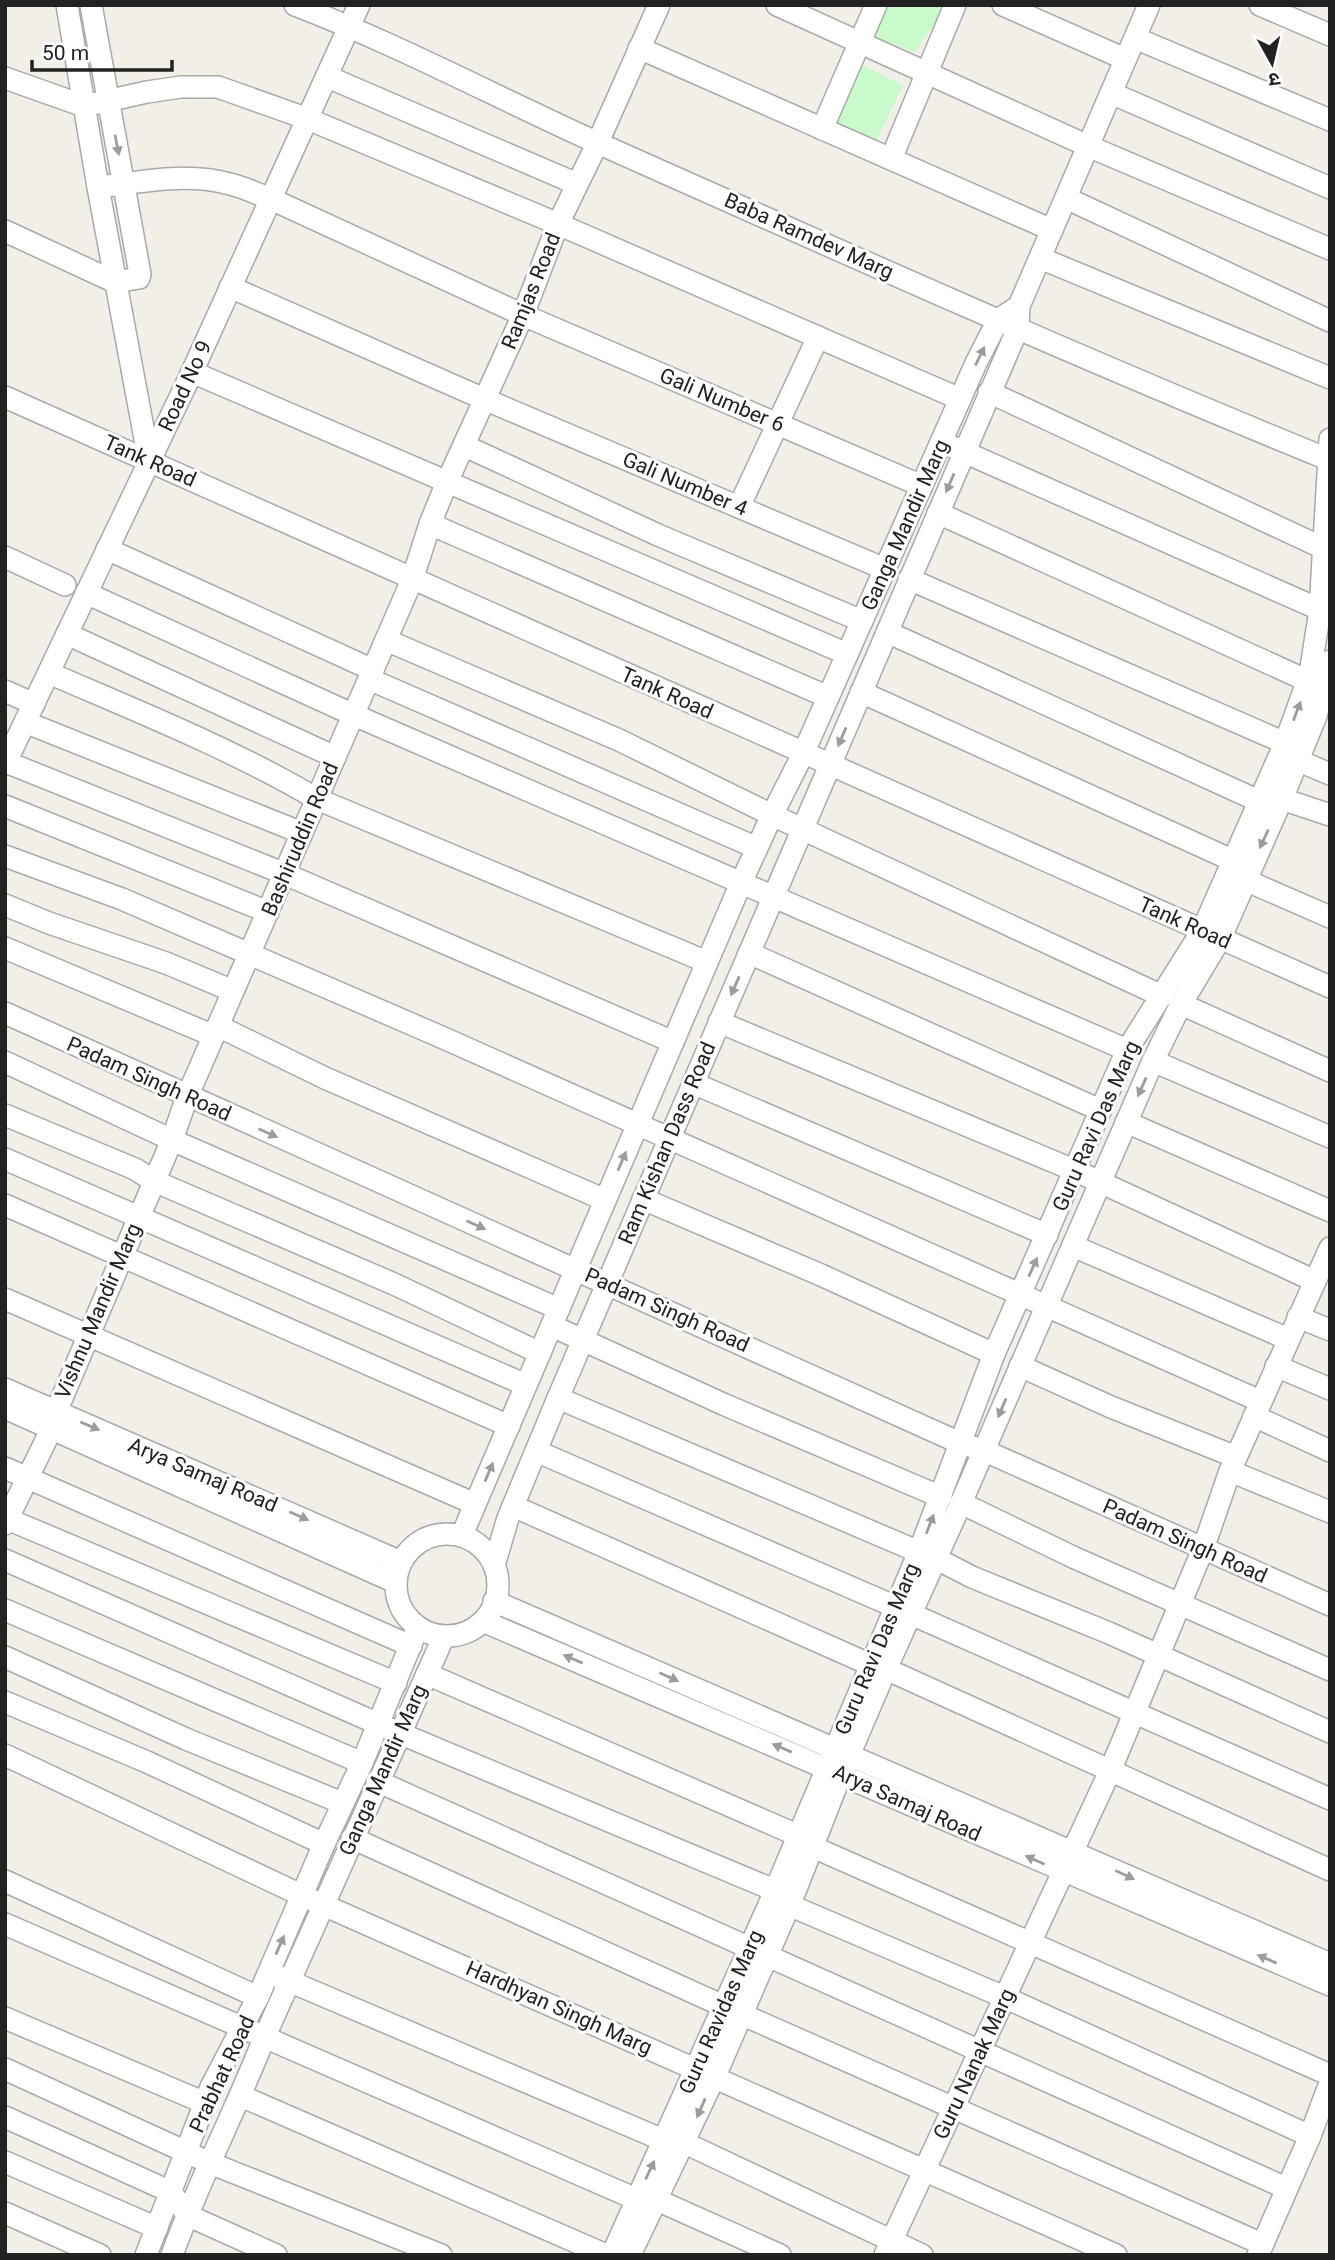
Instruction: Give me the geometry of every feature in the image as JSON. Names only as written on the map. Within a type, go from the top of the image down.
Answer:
[{"type":"street","points":[[5,231],[115,282],[139,278],[91,5]]},
{"type":"street","name":"Baba Ramdev Marg","points":[[295,5],[351,27],[598,142],[998,320],[1329,453]]},
{"type":"street","name":"Road No 9","points":[[6,763],[192,372],[359,5]]},
{"type":"street","name":"Ramjas Road","points":[[412,580],[447,482],[523,315],[558,224],[659,5]]},
{"type":"street","points":[[777,5],[1088,146],[1330,249]]},
{"type":"street","points":[[822,129],[876,5]]},
{"type":"street","points":[[891,159],[955,5]]},
{"type":"street","points":[[1003,5],[1125,60]]},
{"type":"street","name":"Ganga Mandir Marg","points":[[830,765],[1018,328],[1019,306],[1149,5]]},
{"type":"street","points":[[1260,5],[1330,35]]},
{"type":"street","points":[[69,6],[98,187],[149,460]]},
{"type":"street","points":[[1135,38],[1330,120]]},
{"type":"street","points":[[639,48],[1052,230]]},
{"type":"street","points":[[328,77],[577,184]]},
{"type":"street","points":[[5,78],[84,106],[108,99],[181,87],[218,86],[309,118],[960,399]]},
{"type":"street","points":[[1111,93],[1330,188]]},
{"type":"street","name":"Gali Number 6","points":[[98,187],[158,179],[198,178],[229,184],[271,199],[523,315],[922,486]]},
{"type":"street","points":[[1066,198],[1330,321]]},
{"type":"street","points":[[1040,258],[1330,378]]},
{"type":"street","name":"Gali Number 4","points":[[230,288],[885,569]]},
{"type":"street","points":[[998,320],[1019,306]]},
{"type":"street","name":"Ganga Mandir Marg","points":[[803,754],[960,399],[998,320]]},
{"type":"street","points":[[739,507],[818,337]]},
{"type":"street","points":[[192,372],[847,654]]},
{"type":"street","points":[[989,392],[1323,548]]},
{"type":"street","name":"Tank Road","points":[[5,397],[1330,987]]},
{"type":"street","points":[[941,442],[1325,612]]},
{"type":"street","points":[[465,446],[658,535],[862,621]]},
{"type":"street","name":"Guru Ravi Das Marg","points":[[1211,935],[1234,860],[1261,802],[1308,681],[1325,612],[1323,548],[1329,453]]},
{"type":"street","points":[[938,513],[1308,681]]},
{"type":"street","points":[[430,524],[828,697]]},
{"type":"street","points":[[107,549],[371,674],[757,848]]},
{"type":"street","points":[[5,557],[65,585]]},
{"type":"street","points":[[909,579],[1285,743]]},
{"type":"street","name":"Bashiruddin Road","points":[[187,1097],[412,580]]},
{"type":"street","points":[[86,593],[354,715],[1128,1049]]},
{"type":"street","points":[[887,632],[1261,802]]},
{"type":"street","points":[[67,634],[335,757]]},
{"type":"street","points":[[386,640],[619,740],[772,815],[1330,1070]]},
{"type":"street","name":"Guru Ravi Das Marg","points":[[951,1500],[960,1443],[994,1354],[1076,1171],[1100,1110],[1128,1049],[1172,1000],[1245,880],[1298,761],[1323,719],[1329,667]]},
{"type":"street","points":[[48,673],[215,745],[272,772],[317,799],[707,962]]},
{"type":"street","points":[[5,691],[30,713],[302,833]]},
{"type":"street","points":[[861,692],[1234,860]]},
{"type":"street","name":"Ram Kishan Dass Road","points":[[462,1535],[741,883],[803,754]]},
{"type":"street","points":[[1298,761],[1330,774]]},
{"type":"street","points":[[6,763],[285,874],[673,1042]]},
{"type":"street","name":"Ram Kishan Dass Road","points":[[495,1562],[513,1506],[558,1398],[830,765]]},
{"type":"street","points":[[1282,799],[1330,815]]},
{"type":"street","points":[[5,806],[268,912]]},
{"type":"street","points":[[5,856],[122,899],[670,1137],[1021,1295],[1257,1409],[1330,1451]]},
{"type":"street","points":[[1245,880],[1330,917]]},
{"type":"street","points":[[5,905],[166,963],[233,991]]},
{"type":"street","points":[[5,948],[216,1031],[605,1200]]},
{"type":"street","points":[[749,953],[1100,1110]]},
{"type":"street","name":"Guru Ravi Das Marg","points":[[838,1761],[951,1500],[983,1450],[1101,1183],[1153,1061],[1172,1000]]},
{"type":"street","name":"Padam Singh Road","points":[[5,1013],[960,1443],[983,1450],[1330,1605]]},
{"type":"street","points":[[719,1022],[1076,1171],[1315,1281]]},
{"type":"street","points":[[1153,1061],[1330,1137]]},
{"type":"street","points":[[5,1062],[556,1317],[584,1340],[951,1500],[1075,1558],[1330,1670]]},
{"type":"street","points":[[693,1083],[1047,1235]]},
{"type":"street","name":"Vishnu Mandir Marg","points":[[6,1520],[55,1420],[138,1215],[172,1140],[187,1097]]},
{"type":"street","points":[[5,1115],[135,1169],[154,1181],[394,1284],[540,1353]]},
{"type":"street","points":[[1126,1122],[1330,1211]]},
{"type":"street","points":[[5,1159],[526,1385]]},
{"type":"street","points":[[643,1199],[821,1275],[994,1354]]},
{"type":"street","points":[[5,1205],[509,1426]]},
{"type":"street","points":[[1073,1246],[1288,1339]]},
{"type":"street","name":"Guru Nanak Marg","points":[[889,2248],[1110,1771],[1203,1549],[1233,1464],[1330,1248]]},
{"type":"street","points":[[5,1299],[475,1504]]},
{"type":"street","points":[[1298,1317],[1330,1330]]},
{"type":"street","points":[[1020,1366],[1330,1512]]},
{"type":"street","points":[[1276,1366],[1330,1389]]},
{"type":"street","name":"Arya Samaj Road","points":[[5,1389],[55,1420],[237,1488],[398,1572]]},
{"type":"street","points":[[558,1398],[1157,1654],[1330,1731]]},
{"type":"street","points":[[5,1408],[55,1420]]},
{"type":"street","points":[[536,1451],[1330,1799]]},
{"type":"street","points":[[5,1468],[414,1636],[426,1633],[444,1636],[467,1633],[485,1622],[500,1583],[495,1562],[481,1545],[462,1535],[444,1533],[427,1538],[412,1548],[398,1572],[398,1603],[409,1620],[414,1636]]},
{"type":"street","points":[[513,1506],[1330,1870]]},
{"type":"street","points":[[6,1520],[396,1683]]},
{"type":"street","points":[[5,1560],[399,1733],[774,1890]]},
{"type":"street","points":[[494,1601],[838,1761],[1072,1851],[1182,1902],[1330,1964]]},
{"type":"street","points":[[5,1610],[362,1763]]},
{"type":"street","name":"Arya Samaj Road","points":[[485,1622],[838,1761],[1062,1872],[1330,1985]]},
{"type":"street","name":"Ganga Mandir Marg","points":[[303,1896],[414,1636]]},
{"type":"street","name":"Ganga Mandir Marg","points":[[324,1904],[444,1636]]},
{"type":"street","points":[[5,1657],[186,1739],[342,1804]]},
{"type":"street","points":[[427,1674],[1330,2075]]},
{"type":"street","points":[[5,1702],[147,1762],[324,1844]]},
{"type":"street","name":"Hardhyan Singh Marg","points":[[5,1755],[303,1896],[1116,2255]]},
{"type":"street","name":"Guru Ravidas Marg","points":[[759,1950],[789,1905],[805,1841],[838,1761]]},
{"type":"street","points":[[377,1781],[1286,2188]]},
{"type":"street","points":[[352,1838],[954,2107],[1260,2250],[1330,2083]]},
{"type":"street","name":"Guru Ravidas Marg","points":[[647,2199],[685,2143],[715,2076],[733,2010],[759,1950],[774,1890],[805,1841]]},
{"type":"street","points":[[5,1881],[258,1997]]},
{"type":"street","name":"Prabhat Road","points":[[146,2255],[205,2103],[258,1997],[303,1896]]},
{"type":"street","name":"Prabhat Road","points":[[172,2255],[187,2215],[324,1904]]},
{"type":"street","points":[[789,1905],[1004,1997],[1310,2136]]},
{"type":"street","points":[[5,1924],[780,2255]]},
{"type":"street","points":[[268,1973],[663,2140]]},
{"type":"street","name":"Guru Ravidas Marg","points":[[626,2254],[647,2199],[663,2140],[695,2067],[733,2010]]},
{"type":"street","points":[[5,2018],[205,2103]]},
{"type":"street","points":[[5,2069],[187,2150],[210,2163],[441,2255]]},
{"type":"street","points":[[241,2096],[606,2255]]},
{"type":"street","points":[[5,2117],[171,2192],[187,2215],[276,2255]]},
{"type":"street","points":[[685,2143],[889,2248],[922,2255]]},
{"type":"street","points":[[5,2162],[157,2228]]},
{"type":"street","points":[[5,2213],[100,2255]]},
{"type":"green space","points":[[875,5],[945,7],[915,52],[861,32]]},
{"type":"green space","points":[[849,59],[903,85],[875,143],[815,120]]}]
